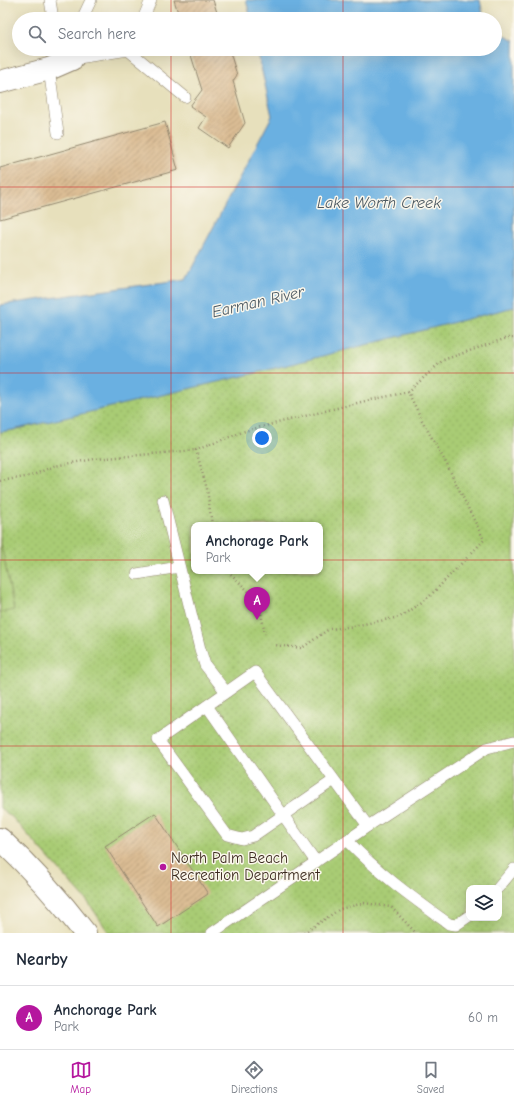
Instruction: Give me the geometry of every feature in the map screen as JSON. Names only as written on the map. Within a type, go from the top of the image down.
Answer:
[{"type":"street","points":[[0,82],[49,69],[67,56]]},
{"type":"street","points":[[0,840],[22,860],[62,903],[85,933]]},
{"type":"lane","points":[[50,0],[52,12]]},
{"type":"lane","points":[[86,12],[92,0]]},
{"type":"lane","points":[[146,12],[151,0]]},
{"type":"lane","points":[[135,56],[185,97]]},
{"type":"lane","points":[[49,69],[58,133]]},
{"type":"lane","points":[[163,500],[205,665],[226,692]]},
{"type":"lane","points":[[137,574],[180,567]]},
{"type":"lane","points":[[334,780],[253,836],[242,838],[227,835],[158,740],[255,672],[368,826]]},
{"type":"lane","points":[[207,706],[316,862]]},
{"type":"lane","points":[[212,933],[347,840],[487,748],[514,741]]},
{"type":"lane","points":[[347,840],[367,861],[401,889],[449,924],[456,925],[466,918]]},
{"type":"lane","points":[[501,885],[514,869]]},
{"type":"path","points":[[0,481],[31,476],[54,466],[95,459],[196,450],[245,431],[408,392],[443,360],[507,338],[514,338]]},
{"type":"path","points":[[274,645],[302,648],[329,629],[400,617],[429,597],[484,540],[444,461],[424,426],[408,392]]},
{"type":"path","points":[[196,450],[207,489],[212,522]]},
{"type":"path","points":[[231,574],[259,602],[264,634]]},
{"type":"path","points":[[304,933],[340,909],[364,904],[391,907],[416,933]]},
{"type":"green space","points":[[514,306],[514,933],[109,933],[88,902],[12,817],[0,808],[0,432]]},
{"type":"green space","points":[[0,538],[14,610],[0,613]]},
{"type":"water","points":[[246,0],[480,0],[483,12],[249,12]]},
{"type":"water","name":"Lake Worth Creek","points":[[502,35],[514,41],[514,307],[256,373],[0,432],[0,305],[186,279],[272,116],[259,56],[502,56]]},
{"type":"building","points":[[174,0],[213,0],[217,12],[178,12]]},
{"type":"building","points":[[191,56],[231,56],[237,75],[233,81],[245,123],[228,148],[199,128],[206,117],[190,106],[202,90]]},
{"type":"building","points":[[165,122],[178,170],[0,219],[0,168]]},
{"type":"building","points":[[155,813],[208,894],[158,927],[105,846]]},
{"type":"place","name":"Anchorage Park","points":[[257,620]]},
{"type":"place","name":"North Palm Beach Recreation Department","points":[[163,867]]},
{"type":"water label","name":"Earman River","points":[[258,302]]}]
